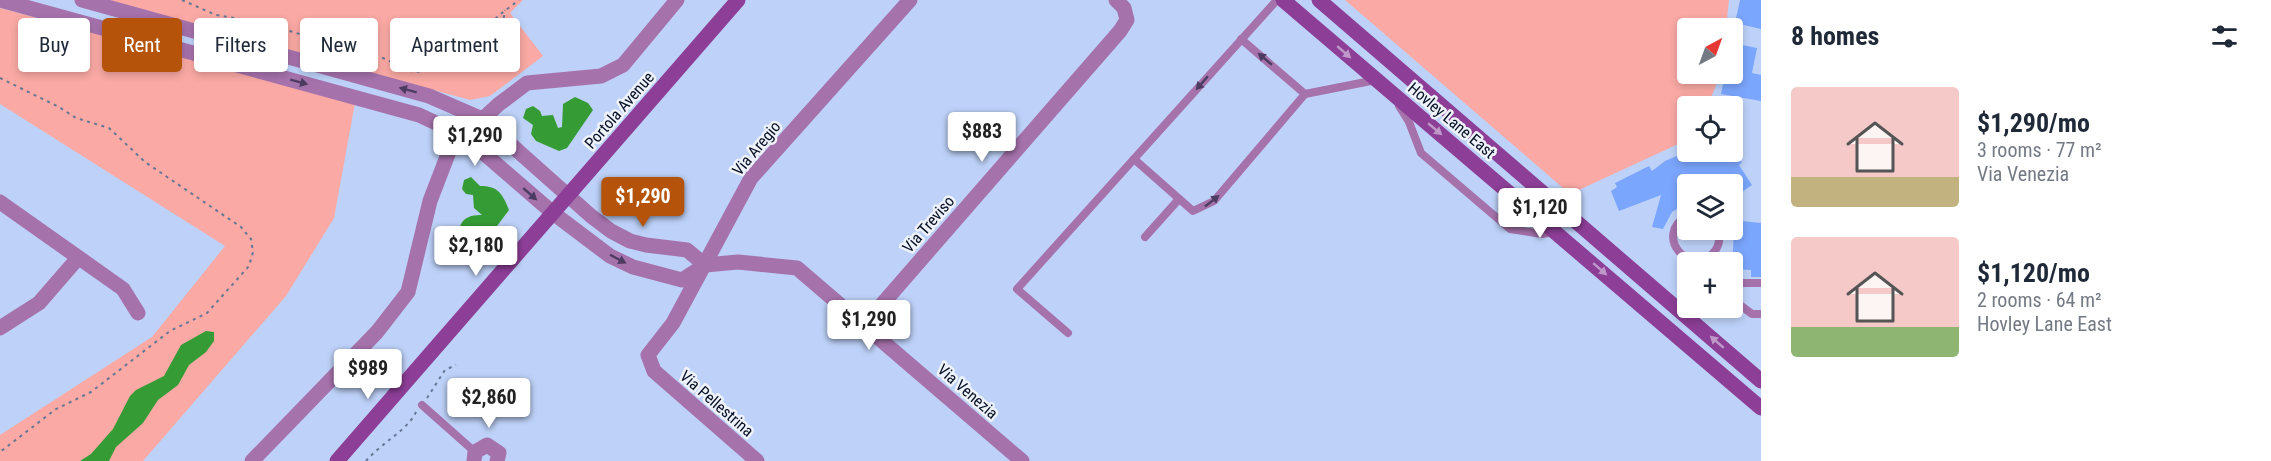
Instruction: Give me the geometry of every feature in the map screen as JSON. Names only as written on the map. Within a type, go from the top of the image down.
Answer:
[{"type":"street","name":"Via Venezia","points":[[0,0],[419,116],[464,136],[553,213],[610,256],[633,267],[682,280],[705,265],[738,262],[797,268],[1022,461]]},
{"type":"street","points":[[82,0],[429,96],[482,119],[591,216],[630,241],[687,250],[705,265]]},
{"type":"street","points":[[252,461],[377,332],[408,292],[430,201],[450,148],[527,83],[601,76],[623,65],[677,0]]},
{"type":"street","name":"Portola Avenue","points":[[337,461],[738,0]]},
{"type":"street","name":"Via Aregio","points":[[654,371],[648,355],[673,323],[751,178],[910,0]]},
{"type":"street","name":"Hovley Lane East","points":[[1283,0],[1761,408]]},
{"type":"street","points":[[1311,0],[1378,51]]},
{"type":"street","name":"Hovley Lane East","points":[[1319,0],[1761,381]]},
{"type":"street","name":"Via Treviso","points":[[864,325],[1120,31],[1127,20],[1120,4]]},
{"type":"street","points":[[0,202],[123,289],[138,313]]},
{"type":"street","points":[[0,328],[39,303],[78,258]]},
{"type":"street","name":"Via Pellestrina","points":[[654,371],[758,461]]},
{"type":"street","points":[[475,457],[487,446],[499,453],[497,461]]},
{"type":"lane","points":[[1068,333],[1017,289],[1277,0]]},
{"type":"lane","points":[[1240,39],[1305,94]]},
{"type":"lane","points":[[1134,159],[1193,211],[1214,201],[1305,94],[1376,80]]},
{"type":"lane","points":[[1391,92],[1409,122],[1421,153],[1510,229],[1542,234],[1557,232]]},
{"type":"lane","points":[[1145,237],[1179,199]]},
{"type":"lane","points":[[1677,225],[1673,241],[1679,252]]},
{"type":"lane","points":[[1743,283],[1761,283]]},
{"type":"lane","points":[[1743,307],[1752,314],[1761,314]]},
{"type":"lane","points":[[422,405],[475,457]]},
{"type":"path","points":[[182,0],[216,15],[264,23],[309,37],[340,52],[381,57],[390,61]]},
{"type":"path","points":[[497,18],[519,0]]},
{"type":"path","points":[[504,18],[505,10]]},
{"type":"path","points":[[0,78],[59,106],[76,118],[109,128],[145,162],[241,227],[251,239],[253,252],[249,266],[207,313],[170,331],[91,392],[56,409],[0,452]]},
{"type":"path","points":[[366,461],[392,435],[409,426],[445,370],[456,365]]},
{"type":"shaded area","points":[[108,0],[523,0],[510,13],[514,18],[390,18],[390,72],[520,72],[520,26],[543,56],[490,96],[470,100],[369,72],[378,72],[378,18],[300,18],[300,53],[288,50],[288,18],[194,18],[194,24],[182,20],[182,18],[173,18]]},
{"type":"shaded area","points":[[1345,0],[1729,0],[1727,18],[1677,18],[1677,84],[1716,84],[1712,96],[1677,96],[1677,145],[1570,194]]},
{"type":"shaded area","points":[[0,8],[37,18],[18,18],[18,72],[90,72],[90,32],[102,35],[102,72],[182,72],[182,57],[194,60],[194,72],[239,72],[355,103],[334,218],[286,296],[143,461],[0,461],[0,435],[152,337],[225,246],[0,104]]},
{"type":"shaded area","points":[[575,97],[588,103],[593,110],[567,148],[559,151],[536,141],[531,134],[533,125],[523,118],[526,109],[533,106],[540,111],[542,116],[553,115],[558,128],[562,127],[563,104]]},
{"type":"shaded area","points":[[471,177],[480,186],[491,187],[498,191],[509,210],[497,226],[473,247],[463,243],[460,237],[462,222],[470,216],[482,215],[474,208],[473,195],[466,194],[462,189],[464,180]]},
{"type":"shaded area","points":[[206,331],[214,332],[214,341],[206,352],[189,365],[178,385],[158,400],[143,423],[116,447],[109,461],[80,461],[91,454],[113,429],[130,396],[136,390],[164,376],[181,345]]},
{"type":"building","points":[[1740,0],[1761,0],[1761,29],[1743,25],[1743,18],[1736,18]]},
{"type":"building","points":[[1743,45],[1757,48],[1752,73],[1761,75],[1761,101],[1743,96],[1721,94],[1723,84],[1743,84]]},
{"type":"building","points":[[1677,156],[1677,162],[1742,162],[1739,165],[1752,185],[1743,191],[1743,174],[1677,174],[1677,209],[1672,212],[1663,229],[1652,227],[1661,195],[1619,211],[1611,191],[1617,187],[1615,183],[1649,166],[1652,171],[1665,161]]},
{"type":"building","points":[[1743,221],[1761,223],[1761,277],[1751,277],[1751,270],[1743,270],[1743,252],[1733,252],[1734,240],[1743,240]]}]
